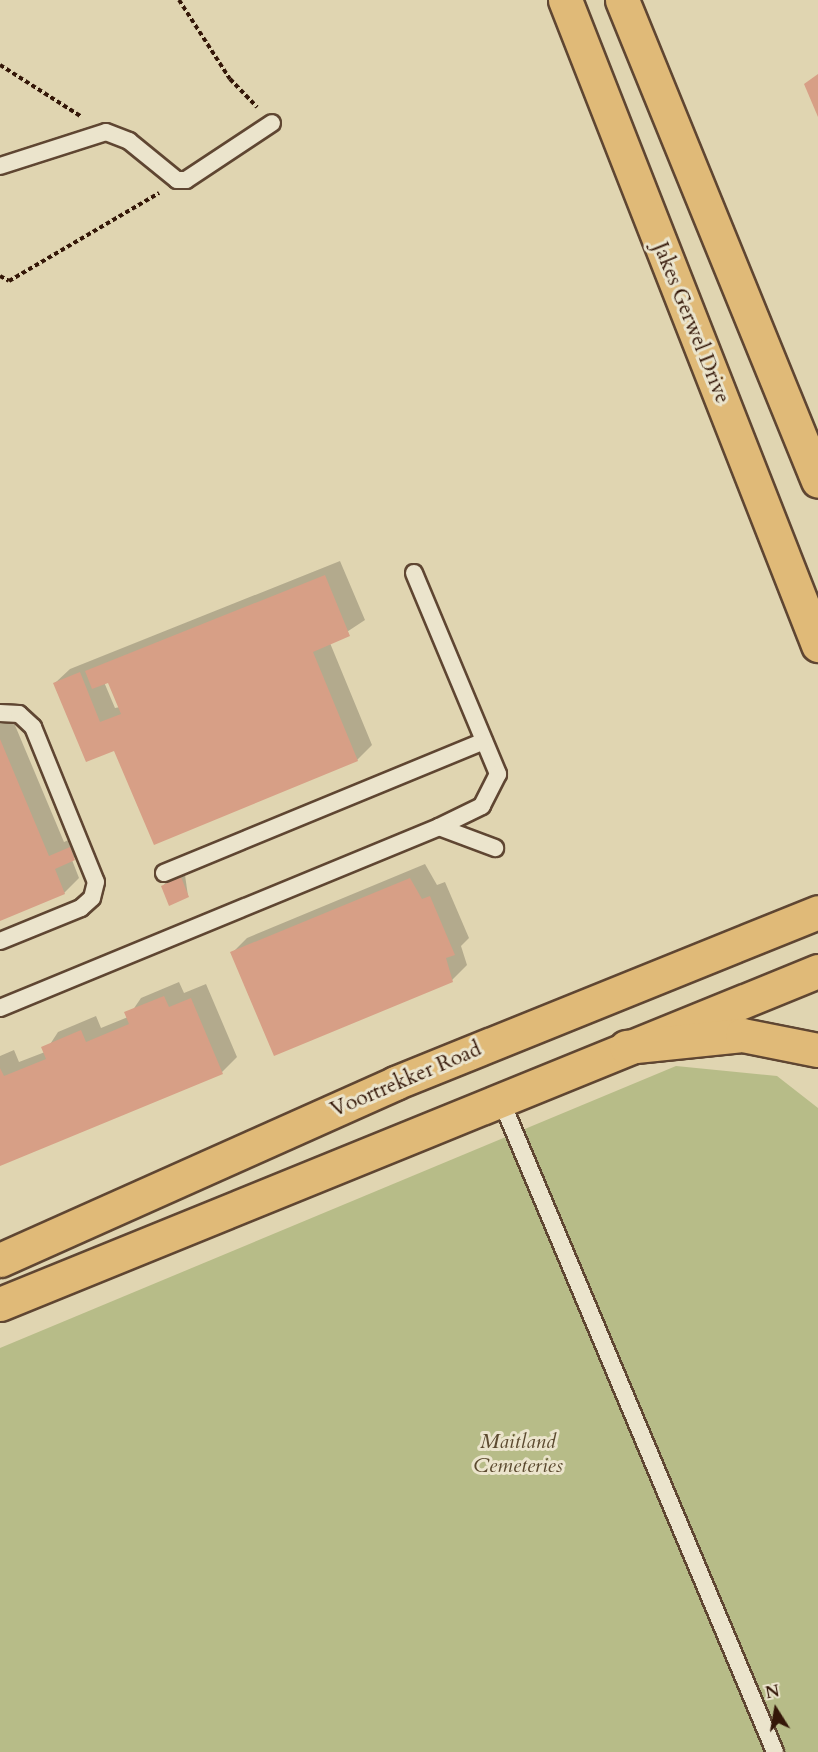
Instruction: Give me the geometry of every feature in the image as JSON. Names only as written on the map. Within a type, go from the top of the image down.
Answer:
[{"type":"main road","name":"Jakes Gerwel Drive","points":[[565,0],[818,645]]},
{"type":"main road","points":[[622,0],[818,481]]},
{"type":"main road","name":"Voortrekker Road","points":[[0,1260],[395,1083],[818,912]]},
{"type":"main road","points":[[0,1304],[500,1098],[818,971]]},
{"type":"main road","points":[[626,1047],[742,1035],[818,1050]]},
{"type":"lane","points":[[0,166],[106,132],[129,141],[177,180],[207,171],[272,123]]},
{"type":"lane","points":[[0,1008],[471,814],[491,795],[498,774],[414,573]]},
{"type":"lane","points":[[0,713],[19,714],[33,727],[96,882],[92,898],[81,908],[0,941]]},
{"type":"lane","points":[[164,873],[484,741]]},
{"type":"lane","points":[[439,827],[495,848]]},
{"type":"lane","points":[[500,1098],[775,1752]]},
{"type":"path","points":[[178,0],[230,79],[272,123]]},
{"type":"path","points":[[0,65],[106,132]]},
{"type":"path","points":[[0,276],[9,282],[177,180]]},
{"type":"green space","name":"Maitland Cemeteries","points":[[676,1066],[777,1076],[818,1108],[818,1752],[0,1752],[0,1348]]},
{"type":"building","points":[[818,74],[818,117],[804,84]]},
{"type":"building","points":[[325,575],[350,636],[313,652],[358,761],[154,845],[114,751],[86,762],[53,683],[80,672],[100,722],[121,714],[108,683],[92,689],[85,671]]},
{"type":"building","points":[[0,739],[49,856],[70,847],[75,860],[55,869],[65,894],[0,921]]},
{"type":"building","points":[[181,877],[189,897],[169,906],[161,886]]},
{"type":"building","points":[[410,878],[422,899],[430,896],[455,955],[446,958],[453,982],[274,1056],[230,952]]},
{"type":"building","points":[[164,996],[169,1007],[191,998],[223,1074],[0,1166],[0,1068],[4,1076],[46,1059],[41,1047],[81,1030],[86,1042],[129,1024],[124,1012]]}]
